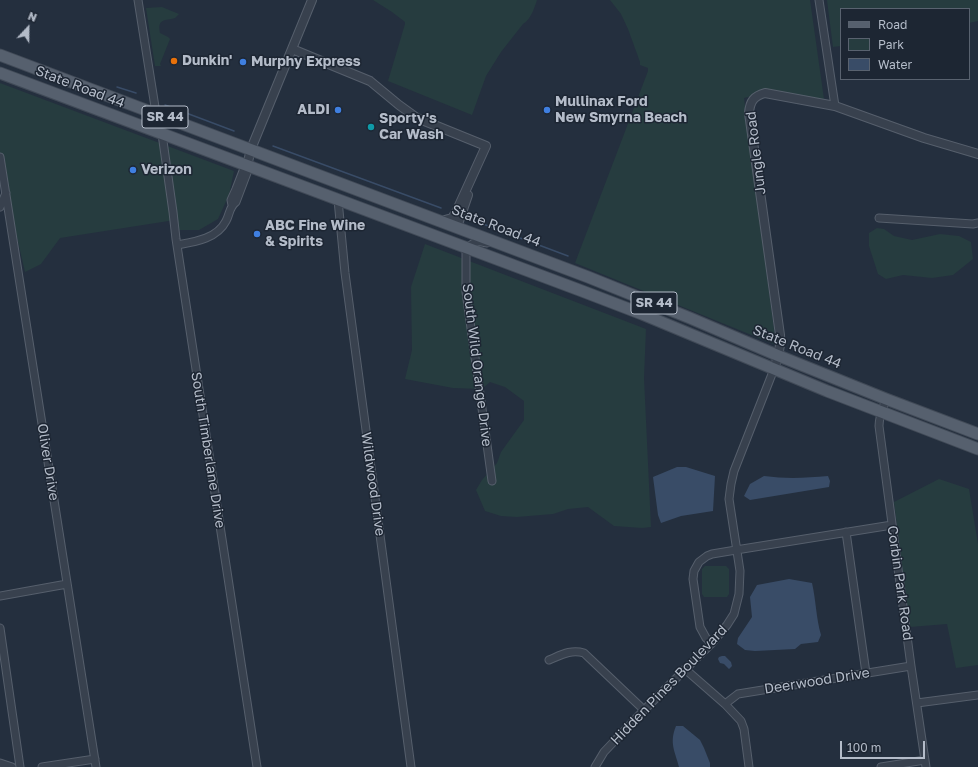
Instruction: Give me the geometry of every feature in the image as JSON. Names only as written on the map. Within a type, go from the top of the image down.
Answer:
[{"type":"main road","name":"State Road 44","points":[[0,55],[583,275],[683,315],[779,356],[978,434]]},
{"type":"main road","points":[[0,67],[11,64],[71,86],[79,84]]},
{"type":"main road","name":"State Road 44","points":[[0,73],[642,314],[881,412],[978,449]]},
{"type":"main road","points":[[341,201],[374,208],[444,234],[450,234],[457,227]]},
{"type":"street","points":[[138,0],[156,113]]},
{"type":"street","points":[[177,245],[206,238],[220,230],[226,222],[232,205],[231,200],[243,171],[247,166],[251,149],[312,0]]},
{"type":"street","points":[[819,0],[835,106]]},
{"type":"street","points":[[292,49],[370,81],[417,118],[486,146],[456,212],[452,218],[441,221]]},
{"type":"street","name":"Jungle Road","points":[[774,369],[781,345],[749,113],[749,106],[754,98],[765,93],[835,106],[924,138],[978,154]]},
{"type":"street","name":"South Timberlane Drive","points":[[162,134],[177,245],[257,767]]},
{"type":"street","name":"Oliver Drive","points":[[0,157],[96,763]]},
{"type":"street","points":[[457,227],[472,186],[475,169]]},
{"type":"street","points":[[0,207],[6,193]]},
{"type":"street","name":"Wildwood Drive","points":[[341,201],[345,273],[411,767]]},
{"type":"street","points":[[879,218],[973,224],[978,223]]},
{"type":"street","points":[[466,248],[477,241],[484,242],[534,260],[583,275]]},
{"type":"street","name":"South Wild Orange Drive","points":[[466,248],[466,292],[492,481]]},
{"type":"street","name":"Hidden Pines Boulevard","points":[[595,767],[604,752],[712,643],[734,614],[739,594],[740,571],[728,500],[734,471],[774,369]]},
{"type":"street","name":"Corbin Park Road","points":[[886,399],[879,420],[892,525],[926,764]]},
{"type":"street","points":[[712,643],[706,638],[700,626],[693,579],[694,571],[699,562],[707,556],[892,525]]},
{"type":"street","points":[[846,532],[866,673]]},
{"type":"street","points":[[0,596],[67,584]]},
{"type":"street","points":[[0,628],[3,679],[20,767]]},
{"type":"street","points":[[549,660],[571,651],[588,655],[644,710]]},
{"type":"street","name":"Deerwood Drive","points":[[725,704],[738,694],[912,666]]},
{"type":"street","points":[[685,669],[741,720],[744,729],[749,767]]},
{"type":"street","points":[[918,703],[978,695]]},
{"type":"street","points":[[0,763],[12,767]]},
{"type":"street","points":[[42,767],[96,763]]},
{"type":"street","points":[[881,767],[926,764]]},
{"type":"green space","points":[[373,0],[537,0],[530,17],[501,52],[486,76],[472,115],[388,81],[405,22]]},
{"type":"green space","points":[[610,0],[810,0],[824,99],[752,96],[744,98],[776,345],[575,263],[648,71],[648,68],[640,65],[628,29],[621,14]]},
{"type":"green space","points":[[827,0],[978,0],[978,21],[970,23],[970,8],[840,8],[840,46],[833,47]]},
{"type":"green space","points":[[162,7],[179,14],[175,18],[161,22],[159,28],[160,33],[170,39],[160,64],[161,66],[155,66],[146,8]]},
{"type":"green space","points":[[0,83],[234,171],[229,195],[218,219],[199,230],[177,230],[175,220],[60,238],[41,264],[25,272],[0,164]]},
{"type":"green space","points":[[877,228],[884,229],[894,236],[912,240],[940,234],[959,236],[971,242],[973,259],[953,275],[932,278],[903,275],[886,279],[878,274],[869,246],[869,233]]},
{"type":"green space","points":[[425,244],[646,329],[644,378],[651,527],[642,528],[614,526],[588,507],[568,509],[553,514],[517,517],[501,516],[485,511],[476,490],[482,480],[497,463],[501,452],[524,420],[524,401],[505,387],[490,382],[482,389],[453,388],[405,379],[412,350],[411,287]]},
{"type":"green space","points":[[939,479],[969,489],[978,544],[978,665],[956,668],[947,624],[910,627],[894,502]]},
{"type":"green space","points":[[705,566],[726,566],[729,569],[729,594],[727,597],[704,597],[702,594],[702,569]]},
{"type":"water","points":[[677,467],[686,467],[715,476],[713,511],[681,516],[661,523],[658,515],[653,477]]},
{"type":"water","points":[[764,476],[796,478],[828,476],[830,481],[829,487],[750,500],[744,496],[750,484]]},
{"type":"water","points":[[789,579],[812,583],[821,635],[818,642],[801,644],[795,649],[745,650],[737,644],[738,638],[752,617],[750,597],[757,585]]},
{"type":"water","points":[[725,656],[731,662],[732,666],[729,669],[724,664],[720,663],[718,659]]},
{"type":"water","points":[[676,726],[683,726],[700,740],[710,763],[710,767],[679,767],[673,742]]},
{"type":"waterway","points":[[117,87],[136,93]]},
{"type":"waterway","points":[[165,105],[234,131]]},
{"type":"waterway","points":[[273,146],[441,208]]},
{"type":"waterway","points":[[483,224],[568,256]]},
{"type":"place","name":"Dunkin'","points":[[174,61]]},
{"type":"place","name":"Murphy Express","points":[[243,62]]},
{"type":"place","name":"ALDI","points":[[338,110]]},
{"type":"place","name":"Mullinax Ford New Smyrna Beach","points":[[547,110]]},
{"type":"place","name":"Sporty's Car Wash","points":[[371,127]]},
{"type":"place","name":"Verizon","points":[[133,170]]},
{"type":"place","name":"ABC Fine Wine & Spirits","points":[[257,234]]}]
